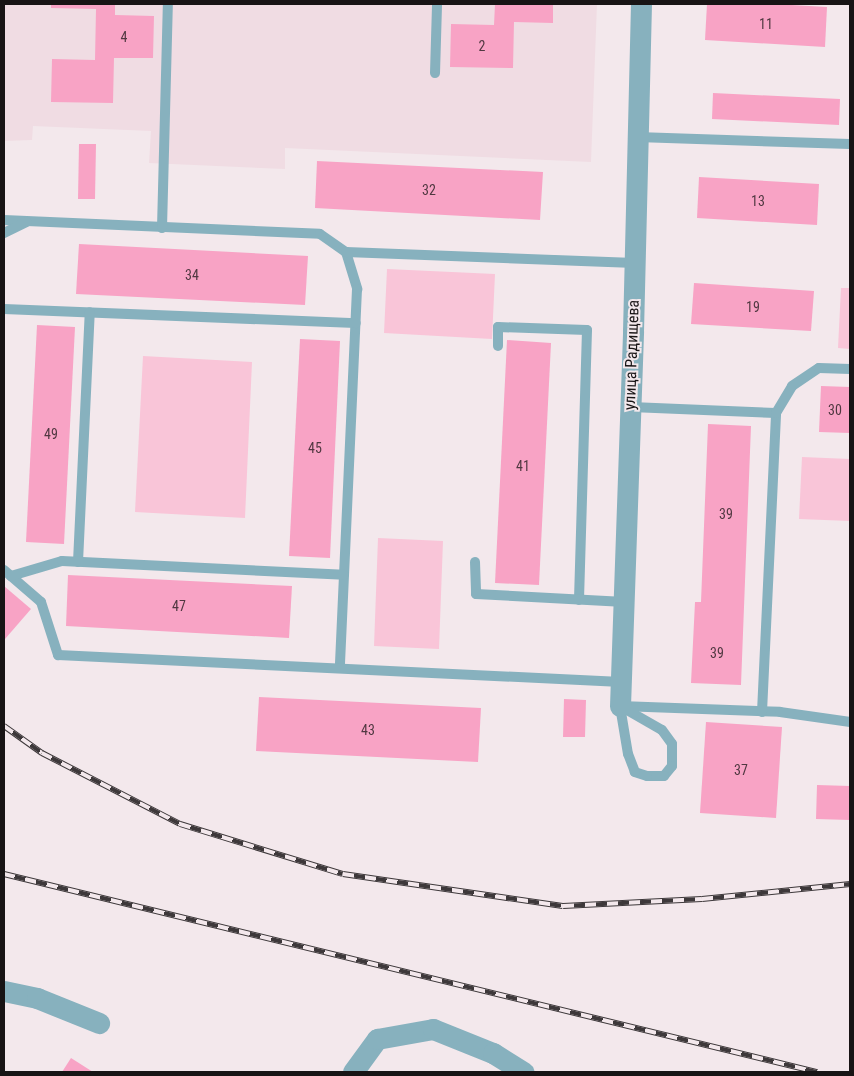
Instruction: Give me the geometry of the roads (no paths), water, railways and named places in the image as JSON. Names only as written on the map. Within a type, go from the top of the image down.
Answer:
[{"type":"street","name":"улица Радищева","points":[[620,706],[631,407],[641,4]]},
{"type":"street","points":[[4,991],[37,998],[99,1023]]},
{"type":"street","points":[[353,1072],[377,1038],[432,1029],[493,1053],[524,1072]]},
{"type":"lane","points":[[162,228],[168,4]]},
{"type":"lane","points":[[436,73],[437,4]]},
{"type":"lane","points":[[637,137],[850,144]]},
{"type":"lane","points":[[4,220],[320,234],[346,252],[635,263]]},
{"type":"lane","points":[[4,233],[30,221]]},
{"type":"lane","points":[[340,667],[357,289],[346,252]]},
{"type":"lane","points":[[4,309],[356,323]]},
{"type":"lane","points":[[78,562],[90,312]]},
{"type":"lane","points":[[498,346],[498,328],[587,330],[579,600]]},
{"type":"lane","points":[[762,712],[776,413],[792,386],[819,368],[850,368]]},
{"type":"lane","points":[[631,407],[776,413]]},
{"type":"lane","points":[[7,573],[62,561],[344,575]]},
{"type":"lane","points":[[475,562],[476,594],[625,602]]},
{"type":"lane","points":[[7,573],[41,602],[58,655],[340,667],[621,682]]},
{"type":"lane","points":[[620,706],[762,712],[850,722]]},
{"type":"lane","points":[[620,706],[662,730],[672,744],[672,766],[664,776],[647,776],[635,772],[628,754],[620,706]]},
{"type":"railway","points":[[4,726],[42,753],[180,824],[343,874],[563,906],[702,899],[850,884]]},
{"type":"railway","points":[[4,874],[817,1072]]}]
